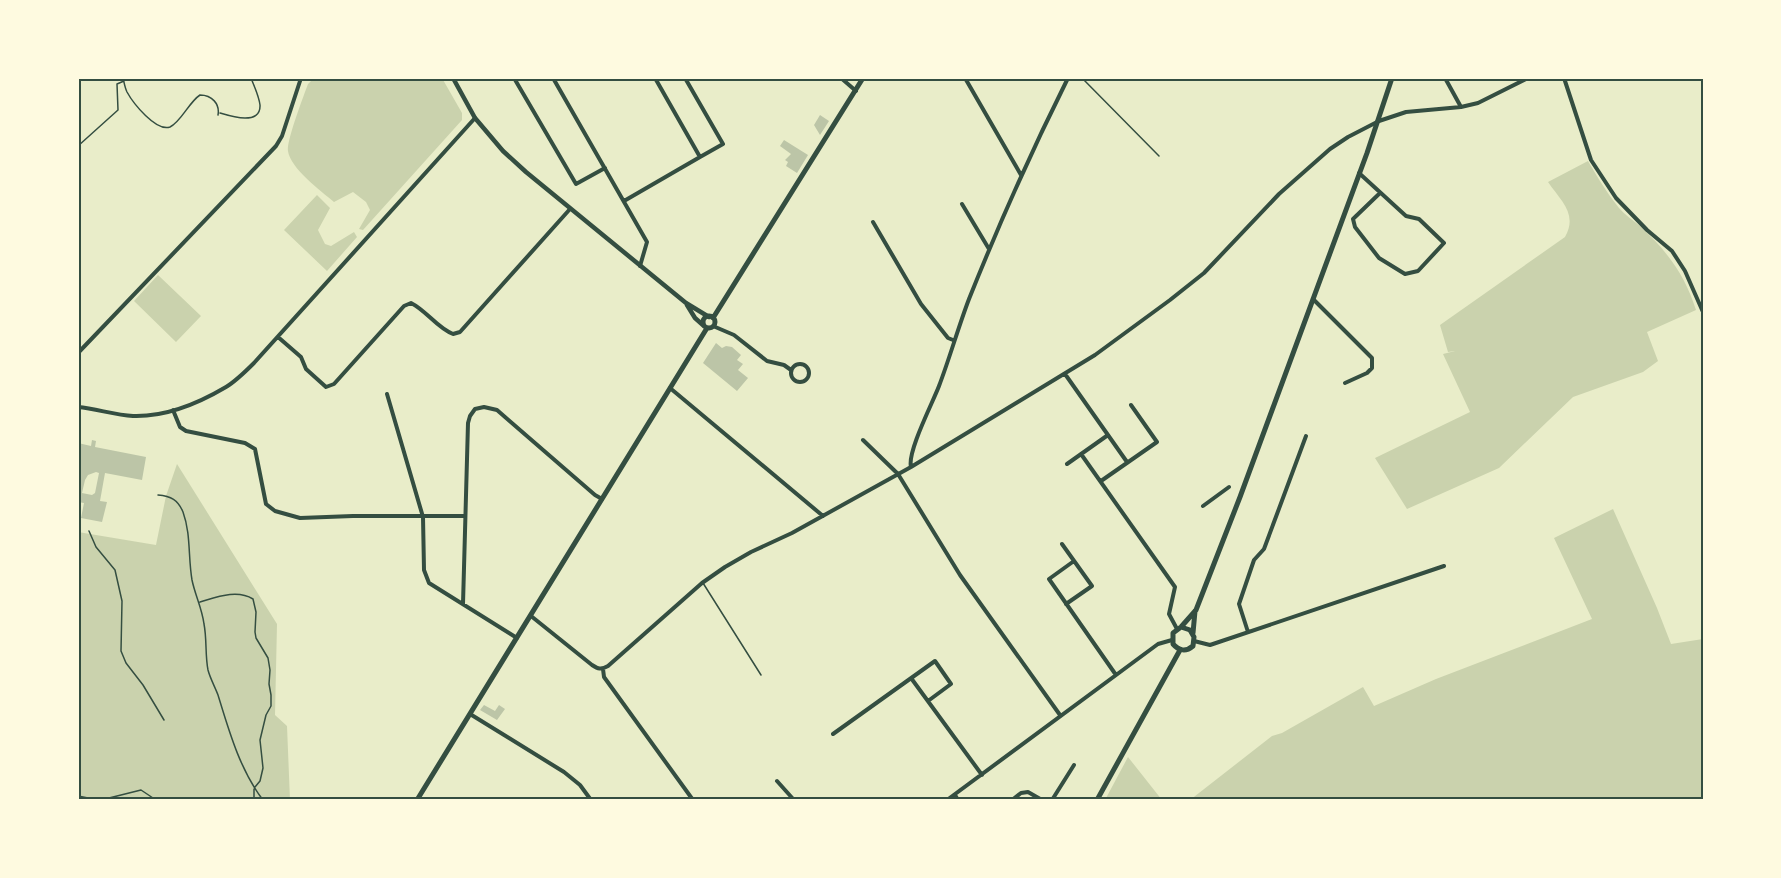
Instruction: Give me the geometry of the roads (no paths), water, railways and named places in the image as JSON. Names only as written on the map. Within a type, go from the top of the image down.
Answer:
[{"type":"main road","points":[[708,327],[704,319],[711,317],[863,78]]},
{"type":"main road","points":[[1196,610],[1173,633],[1172,640],[1176,648],[1180,650],[1189,649],[1194,641],[1196,610],[1379,121],[1392,78]]},
{"type":"main road","points":[[417,800],[670,388],[714,321],[711,317]]},
{"type":"main road","points":[[1179,628],[1186,628],[1193,633]]},
{"type":"main road","points":[[1097,800],[1180,650]]},
{"type":"street","points":[[78,353],[276,146],[282,136],[302,78]]},
{"type":"street","points":[[453,78],[475,118],[503,151],[570,209],[686,303],[711,317]]},
{"type":"street","points":[[514,78],[576,184],[605,168]]},
{"type":"street","points":[[553,78],[647,242],[640,266]]},
{"type":"street","points":[[655,78],[700,157]]},
{"type":"street","points":[[624,201],[723,144],[685,78]]},
{"type":"street","points":[[841,78],[856,91]]},
{"type":"street","points":[[965,78],[1021,175]]},
{"type":"street","points":[[911,467],[909,463],[913,448],[940,384],[953,340],[989,249],[1021,175],[1068,78]]},
{"type":"street","points":[[1445,78],[1461,107]]},
{"type":"street","points":[[531,616],[592,665],[603,669],[702,583],[725,567],[911,467],[1095,355],[1204,273],[1279,194],[1330,149],[1348,137],[1379,121],[1406,112],[1461,107],[1478,103],[1528,78]]},
{"type":"street","points":[[1564,78],[1591,160],[1616,198],[1647,230],[1672,251],[1685,271],[1703,312]]},
{"type":"street","points":[[78,407],[136,416],[173,410],[227,387],[278,337],[475,118]]},
{"type":"street","points":[[1359,173],[1406,216],[1419,219],[1444,243],[1418,271],[1405,274],[1379,258],[1355,227],[1353,219],[1380,193]]},
{"type":"street","points":[[962,204],[989,249]]},
{"type":"street","points":[[278,337],[301,357],[306,369],[326,387],[334,384],[404,306],[411,303],[446,331],[453,334],[460,332],[570,209]]},
{"type":"street","points":[[873,222],[921,304],[948,338],[953,340]]},
{"type":"street","points":[[1313,299],[1372,358],[1372,368],[1367,373],[1345,383]]},
{"type":"street","points":[[686,303],[695,318],[708,327],[734,335],[767,361],[784,365],[791,370],[795,381],[801,382],[808,376],[809,370],[803,364],[795,365],[791,370]]},
{"type":"street","points":[[1065,374],[1127,462]]},
{"type":"street","points":[[670,388],[823,516]]},
{"type":"street","points":[[387,394],[423,517],[424,570],[429,583],[517,638]]},
{"type":"street","points":[[1101,481],[1157,442],[1131,405]]},
{"type":"street","points":[[464,604],[468,423],[475,409],[484,407],[497,411],[602,499]]},
{"type":"street","points":[[173,410],[180,427],[186,431],[245,443],[255,449],[266,504],[275,511],[300,518],[465,516]]},
{"type":"street","points":[[1067,464],[1108,435]]},
{"type":"street","points":[[1248,632],[1239,604],[1254,560],[1264,549],[1305,436]]},
{"type":"street","points":[[863,440],[898,474],[960,575],[1060,715]]},
{"type":"street","points":[[1081,454],[1175,587],[1169,614],[1179,628]]},
{"type":"street","points":[[1203,506],[1229,487]]},
{"type":"street","points":[[1062,544],[1092,586],[1066,604]]},
{"type":"street","points":[[1074,561],[1049,579],[1116,675]]},
{"type":"street","points":[[1194,641],[1210,645],[1444,566]]},
{"type":"street","points":[[947,800],[1158,644],[1172,640]]},
{"type":"street","points":[[833,734],[935,661],[951,684],[928,701]]},
{"type":"street","points":[[603,669],[604,677],[693,800]]},
{"type":"street","points":[[911,678],[982,775]]},
{"type":"street","points":[[470,714],[564,772],[580,785],[591,800]]},
{"type":"street","points":[[1052,800],[1074,765]]},
{"type":"street","points":[[777,781],[794,800]]},
{"type":"street","points":[[1012,800],[1028,792],[1042,800]]},
{"type":"street","points":[[955,795],[958,800]]},
{"type":"lane","points":[[78,146],[118,110],[117,84],[124,80],[126,91],[152,121],[160,127],[170,127],[200,95],[209,96],[217,103],[219,114],[249,118],[257,113],[260,107],[251,78]]},
{"type":"lane","points":[[1082,78],[1158,156]]},
{"type":"lane","points":[[702,583],[761,675]]}]
